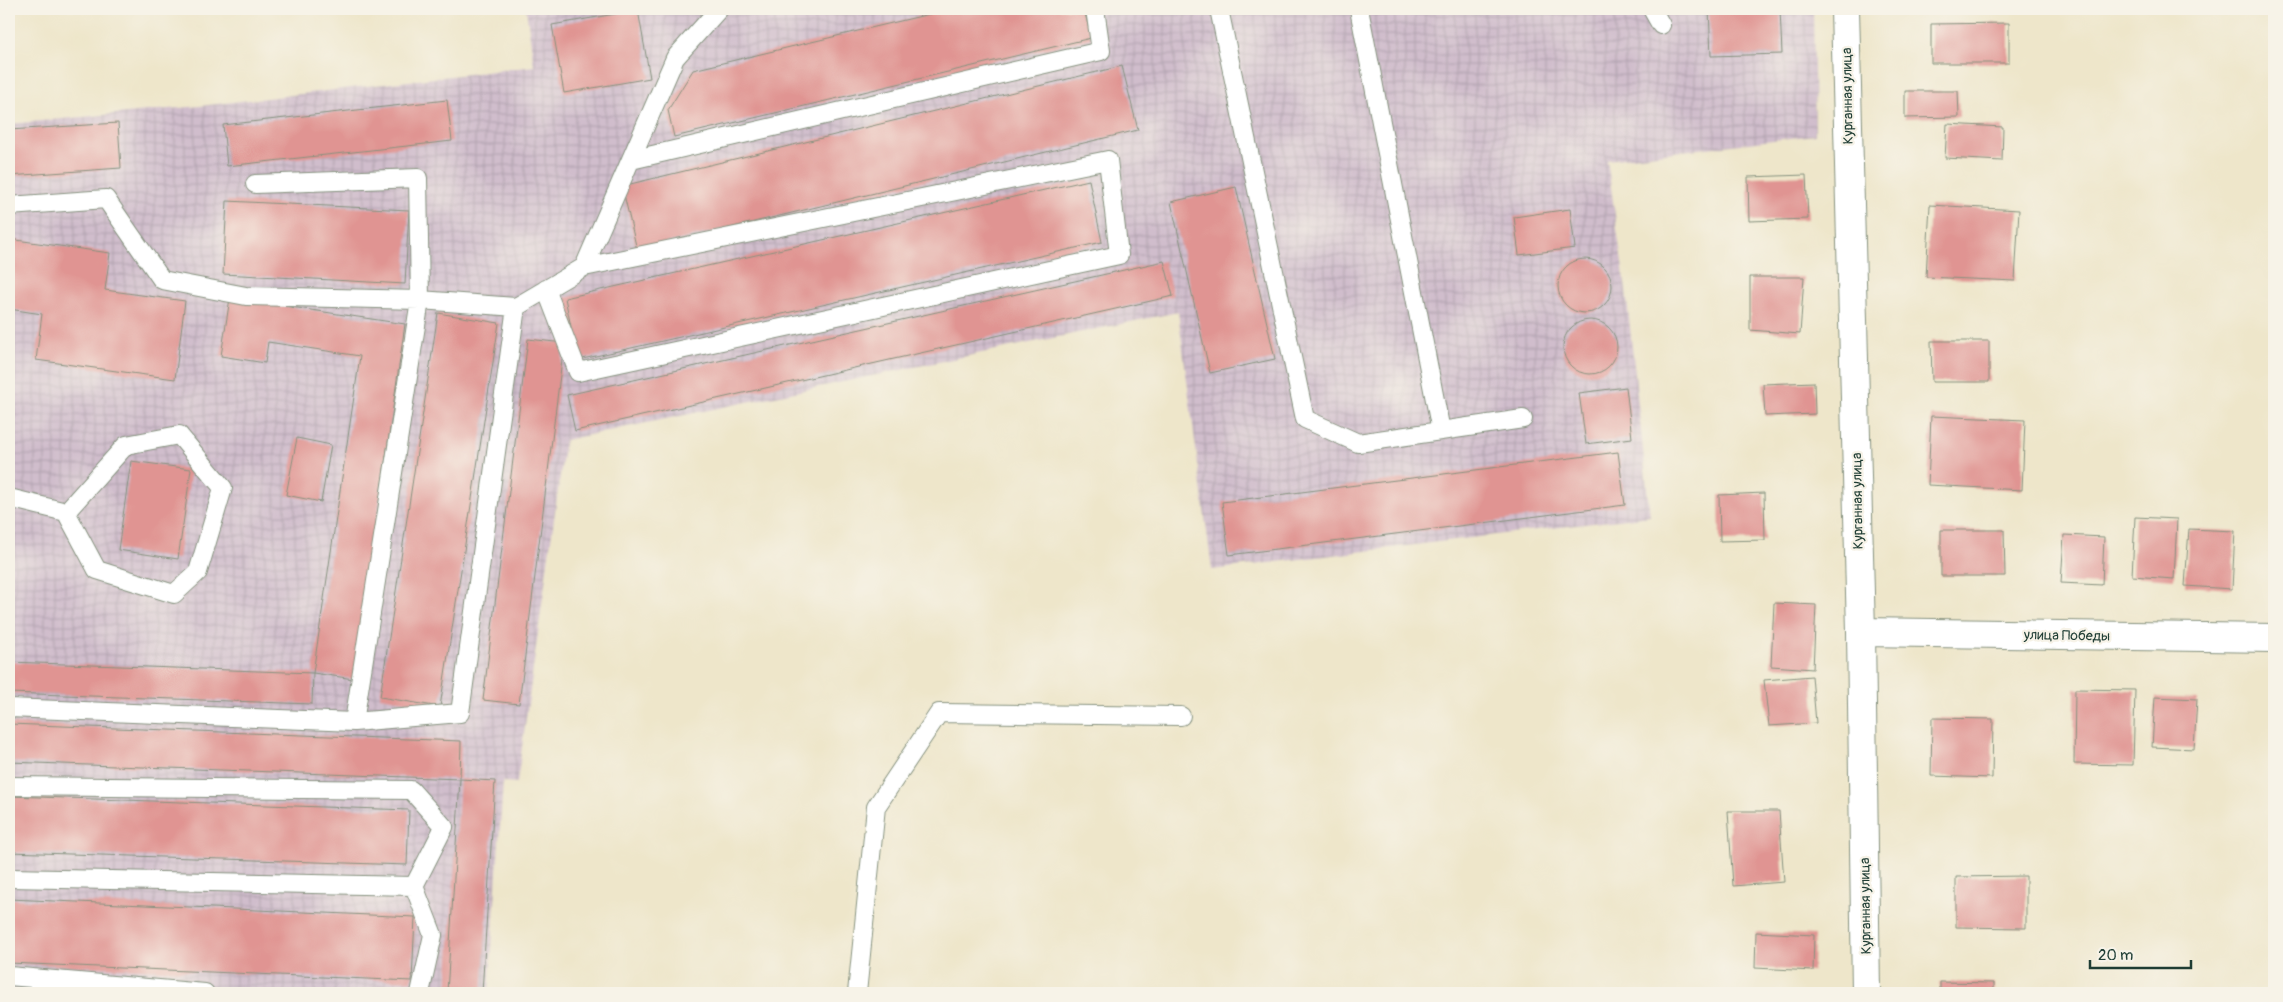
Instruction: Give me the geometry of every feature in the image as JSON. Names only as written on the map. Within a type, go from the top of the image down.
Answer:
[{"type":"street","name":"Курганная улица","points":[[1845,9],[1861,632],[1866,993]]},
{"type":"street","name":"улица Победы","points":[[1861,632],[2274,638]]},
{"type":"lane","points":[[584,267],[675,58],[719,9]]},
{"type":"lane","points":[[631,160],[1101,51],[1095,9]]},
{"type":"lane","points":[[1219,9],[1305,419],[1358,443],[1522,419]]},
{"type":"lane","points":[[1359,9],[1440,431]]},
{"type":"lane","points":[[1652,9],[1661,24]]},
{"type":"lane","points":[[9,206],[106,199],[162,280],[246,296],[420,300],[516,307],[546,289],[584,267],[1108,160],[1119,255],[578,372],[546,289]]},
{"type":"lane","points":[[255,184],[418,178],[420,300],[354,722]]},
{"type":"lane","points":[[9,708],[354,722],[460,713],[516,307]]},
{"type":"lane","points":[[9,498],[66,512],[97,570],[174,594],[198,572],[223,488],[179,435],[126,445],[66,512]]},
{"type":"lane","points":[[857,993],[876,807],[939,713],[1181,716]]},
{"type":"lane","points":[[9,786],[411,790],[444,827],[414,886],[433,935],[420,993]]},
{"type":"lane","points":[[9,878],[414,886]]},
{"type":"lane","points":[[9,976],[205,993]]},
{"type":"shaded area","points":[[526,9],[1813,9],[1815,135],[1607,160],[1626,290],[1650,516],[1212,570],[1178,312],[565,440],[517,783],[503,782],[489,993],[9,993],[9,124],[200,106],[534,66]]},
{"type":"building","points":[[951,9],[1084,9],[1091,38],[674,137],[668,110],[693,70]]},
{"type":"building","points":[[1709,9],[1780,9],[1782,54],[1711,56]]},
{"type":"building","points":[[638,10],[650,78],[564,93],[552,25]]},
{"type":"building","points":[[2009,23],[2009,63],[1931,63],[1931,24]]},
{"type":"building","points":[[1122,66],[1138,130],[637,250],[622,186]]},
{"type":"building","points":[[1905,91],[1958,91],[1959,117],[1905,118]]},
{"type":"building","points":[[447,100],[452,141],[227,166],[223,125]]},
{"type":"building","points":[[118,123],[121,168],[9,176],[9,130]]},
{"type":"building","points":[[1947,124],[2003,127],[2002,161],[1945,158]]},
{"type":"building","points":[[1806,175],[1808,219],[1749,221],[1748,177]]},
{"type":"building","points":[[1089,180],[1102,242],[578,360],[565,298]]},
{"type":"building","points":[[1236,187],[1275,359],[1210,373],[1171,202]]},
{"type":"building","points":[[227,201],[409,210],[405,284],[223,274]]},
{"type":"building","points":[[1930,205],[2019,210],[2015,281],[1926,277]]},
{"type":"building","points":[[1570,209],[1575,248],[1519,255],[1514,217]]},
{"type":"building","points":[[9,239],[110,253],[105,290],[185,301],[175,379],[36,360],[42,314],[9,309]]},
{"type":"building","points":[[1585,259],[1595,261],[1604,267],[1610,276],[1612,286],[1610,296],[1604,305],[1595,311],[1585,313],[1575,311],[1566,305],[1560,296],[1558,286],[1560,276],[1566,267],[1575,261]]},
{"type":"building","points":[[1164,261],[1173,296],[575,431],[567,395]]},
{"type":"building","points":[[1750,277],[1804,277],[1800,334],[1750,330]]},
{"type":"building","points":[[230,298],[405,324],[354,679],[313,673],[360,356],[268,342],[265,363],[221,356]]},
{"type":"building","points":[[438,313],[499,323],[440,707],[380,697]]},
{"type":"building","points":[[1590,320],[1600,322],[1609,328],[1615,337],[1617,347],[1615,357],[1609,366],[1600,372],[1590,374],[1580,372],[1571,366],[1565,357],[1563,347],[1565,337],[1571,328],[1580,322]]},
{"type":"building","points":[[528,339],[564,343],[519,704],[483,700]]},
{"type":"building","points":[[1931,341],[1989,341],[1989,382],[1932,382]]},
{"type":"building","points":[[1814,382],[1815,414],[1765,416],[1763,384]]},
{"type":"building","points":[[1626,387],[1632,438],[1586,444],[1579,393]]},
{"type":"building","points":[[1931,416],[2025,420],[2022,490],[1928,485]]},
{"type":"building","points":[[297,438],[331,445],[321,502],[286,495]]},
{"type":"building","points":[[1618,452],[1625,505],[1229,555],[1222,502]]},
{"type":"building","points":[[131,461],[191,469],[178,559],[118,550]]},
{"type":"building","points":[[1764,493],[1765,540],[1720,541],[1719,495]]},
{"type":"building","points":[[2135,517],[2177,519],[2174,579],[2132,576]]},
{"type":"building","points":[[2189,529],[2235,531],[2232,589],[2185,586]]},
{"type":"building","points":[[1941,530],[2004,530],[2005,576],[1941,576]]},
{"type":"building","points":[[2064,535],[2104,537],[2102,585],[2061,583]]},
{"type":"building","points":[[1774,603],[1816,605],[1813,669],[1771,666]]},
{"type":"building","points":[[9,662],[313,673],[312,704],[9,693]]},
{"type":"building","points":[[1812,676],[1816,723],[1769,726],[1764,680]]},
{"type":"building","points":[[2075,689],[2135,690],[2133,765],[2074,764]]},
{"type":"building","points":[[2155,697],[2197,699],[2194,749],[2152,747]]},
{"type":"building","points":[[1932,718],[1993,719],[1992,778],[1931,776]]},
{"type":"building","points":[[9,724],[461,741],[460,779],[9,762]]},
{"type":"building","points":[[460,779],[495,781],[482,993],[447,993]]},
{"type":"building","points":[[9,796],[409,810],[407,865],[9,852]]},
{"type":"building","points":[[1728,811],[1779,811],[1784,882],[1733,886]]},
{"type":"building","points":[[2026,876],[2026,928],[1956,927],[1956,877]]},
{"type":"building","points":[[9,899],[415,917],[412,981],[9,963]]},
{"type":"building","points":[[1756,932],[1814,935],[1813,971],[1755,968]]},
{"type":"building","points":[[1940,982],[1994,983],[1994,993],[1940,993]]}]
